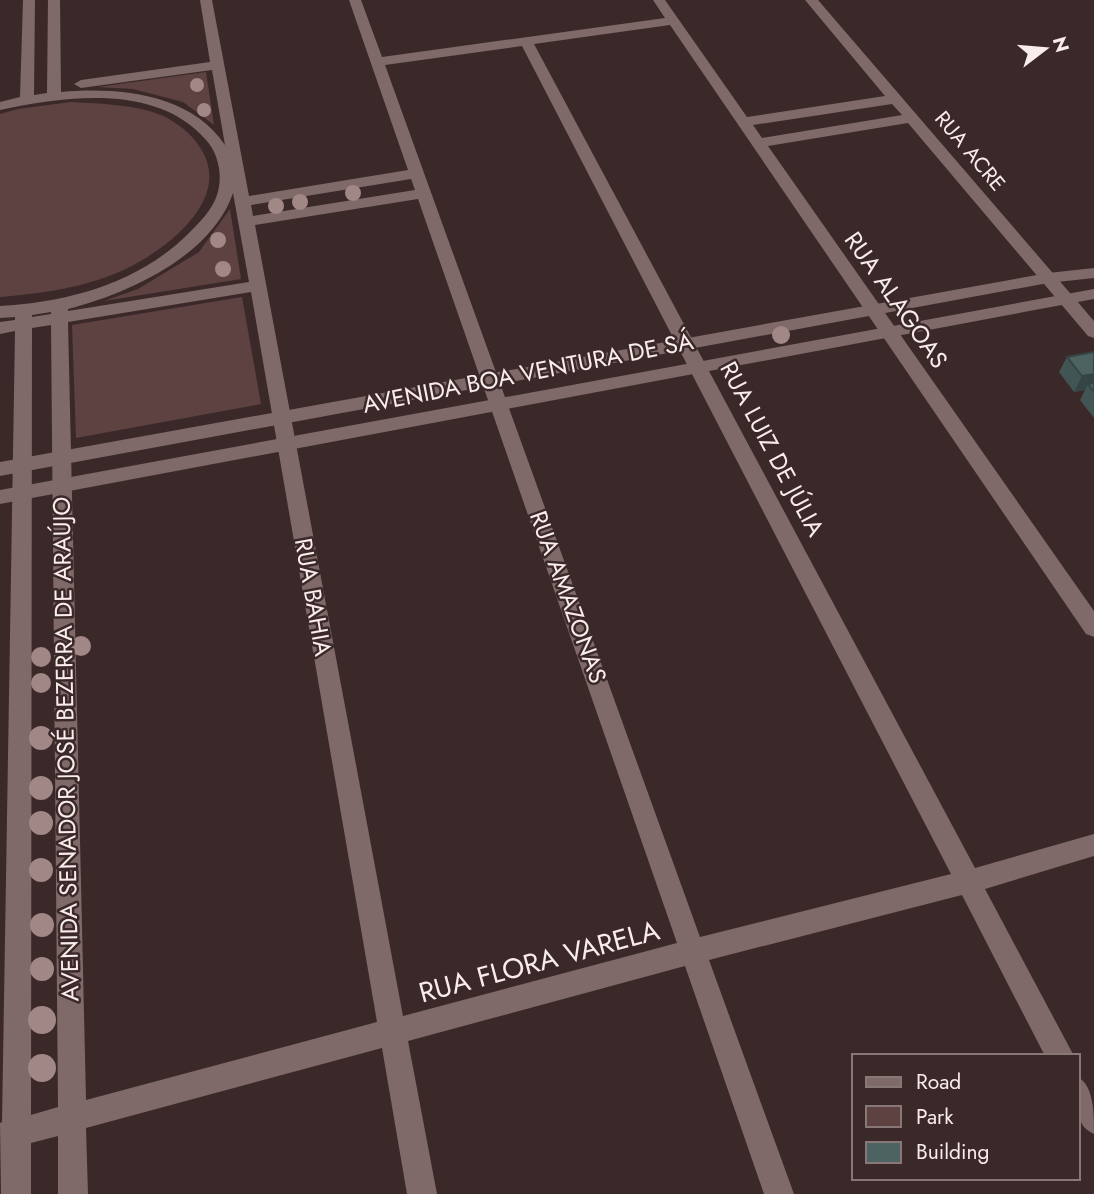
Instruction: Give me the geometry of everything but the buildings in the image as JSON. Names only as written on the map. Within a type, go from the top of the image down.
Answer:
[{"type":"street","points":[[27,95],[29,0]]},
{"type":"street","points":[[54,0],[54,92]]},
{"type":"street","name":"RUA BAHIA","points":[[206,0],[218,65],[230,160],[246,222],[422,1194]]},
{"type":"street","name":"RUA AMAZONAS","points":[[355,0],[779,1194]]},
{"type":"street","name":"RUA ALAGOAS","points":[[659,0],[1094,628]]},
{"type":"street","name":"RUA ACRE","points":[[811,0],[1094,332]]},
{"type":"street","points":[[377,62],[674,21]]},
{"type":"street","name":"RUA LUIZ DE JÚLIA","points":[[526,41],[1059,1054]]},
{"type":"street","points":[[0,95],[54,92],[218,65]]},
{"type":"street","points":[[54,92],[134,98],[167,107],[195,121],[215,139],[230,160],[227,187],[215,215],[191,242],[156,268],[59,311]]},
{"type":"street","points":[[0,106],[27,95]]},
{"type":"street","points":[[743,122],[895,99]]},
{"type":"street","points":[[758,143],[912,118]]},
{"type":"street","points":[[242,202],[417,173]]},
{"type":"street","points":[[246,222],[424,193]]},
{"type":"street","name":"AVENIDA BOA VENTURA DE SÁ","points":[[11,467],[1048,278],[1094,273]]},
{"type":"street","points":[[0,328],[24,318],[59,311],[257,286]]},
{"type":"street","name":"AVENIDA BOA VENTURA DE SÁ","points":[[11,495],[1094,294]]},
{"type":"street","name":"AVENIDA SENADOR JOSÉ BEZERRA DE ARAÚJO","points":[[59,311],[73,1194]]},
{"type":"street","points":[[0,312],[24,318]]},
{"type":"street","name":"AVENIDA SENADOR JOSÉ BEZERRA DE ARAÚJO","points":[[16,1194],[8,1135],[11,467],[24,318]]},
{"type":"street","name":"RUA FLORA VARELA","points":[[8,1135],[694,951],[968,882],[1094,845]]},
{"type":"street","points":[[1080,1095],[1094,1120]]},
{"type":"green space","points":[[206,72],[214,125],[183,102],[133,89],[98,87]]},
{"type":"green space","points":[[71,102],[139,109],[161,115],[189,133],[201,149],[208,166],[209,183],[204,199],[195,215],[169,242],[123,270],[72,287],[0,297],[0,114]]},
{"type":"green space","points":[[230,209],[241,279],[104,301],[138,289],[199,252]]},
{"type":"green space","points":[[242,297],[261,404],[76,438],[72,325]]}]
